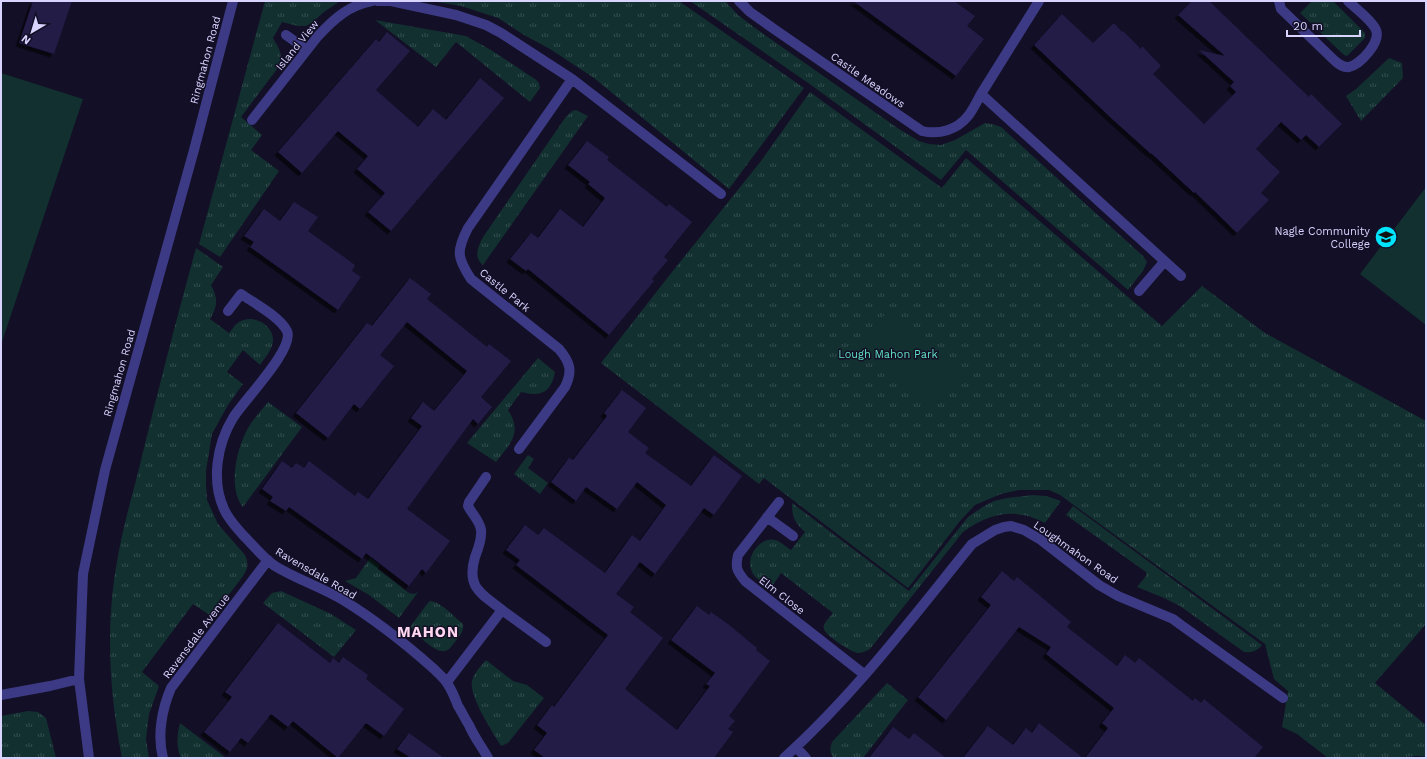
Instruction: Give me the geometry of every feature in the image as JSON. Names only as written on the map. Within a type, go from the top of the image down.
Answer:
[{"type":"street","name":"Ringmahon Road","points":[[89,758],[79,679],[83,574],[97,506],[120,412],[194,150],[233,1]]},
{"type":"street","name":"Island View","points":[[252,120],[307,50],[331,23],[357,4],[372,1]]},
{"type":"street","points":[[377,1],[391,1],[456,15],[486,25],[501,33],[572,79],[721,194]]},
{"type":"street","name":"Castle Meadows","points":[[739,1],[750,12],[768,25],[922,131],[930,133],[941,133],[955,128],[968,116],[1039,1]]},
{"type":"street","points":[[1279,1],[1281,9],[1335,61],[1342,66],[1348,67],[1355,64],[1373,48],[1377,31],[1348,1]]},
{"type":"street","points":[[286,36],[307,50]]},
{"type":"street","name":"Castle Park","points":[[519,449],[565,387],[570,377],[570,367],[559,349],[471,279],[461,263],[461,241],[468,228],[572,79]]},
{"type":"street","points":[[981,94],[1181,276]]},
{"type":"street","points":[[1140,291],[1164,262]]},
{"type":"street","name":"Ravensdale Road","points":[[228,311],[241,294],[283,325],[287,332],[288,343],[281,355],[233,417],[224,436],[218,457],[217,488],[225,511],[232,522],[268,560],[287,572],[342,600],[412,651],[435,670],[447,682],[471,730],[488,758]]},
{"type":"street","points":[[486,477],[468,502],[468,506],[481,530],[479,548],[475,559],[473,579],[476,589],[546,642]]},
{"type":"street","name":"Elm Close","points":[[779,502],[738,555],[736,564],[739,573],[746,582],[865,675]]},
{"type":"street","points":[[767,517],[793,536]]},
{"type":"street","name":"Loughmahon Road","points":[[784,758],[829,714],[865,675],[972,544],[994,530],[1011,526],[1032,534],[1099,585],[1118,596],[1173,620],[1188,629],[1282,698]]},
{"type":"street","name":"Ravensdale Avenue","points":[[163,758],[160,748],[160,734],[166,703],[171,688],[268,560]]},
{"type":"street","points":[[447,682],[502,610]]},
{"type":"street","points":[[1,695],[79,679]]},
{"type":"street","points":[[796,747],[806,758]]},
{"type":"green space","points":[[265,1],[340,1],[306,26],[298,26],[282,22],[273,38],[278,46],[281,56],[277,69],[241,117],[262,135],[251,150],[279,171],[220,257],[199,244]]},
{"type":"green space","points":[[431,1],[679,1],[804,88],[729,189],[594,78],[550,49],[524,35],[498,18],[461,6]]},
{"type":"green space","points":[[690,1],[725,1],[738,15],[755,28],[899,129],[919,141],[941,145],[955,140],[985,123],[1001,127],[1143,256],[1147,262],[1143,271],[1128,290],[966,150],[941,180],[811,85]]},
{"type":"green space","points":[[1312,1],[1333,1],[1365,33],[1365,38],[1347,56],[1344,55],[1300,13]]},
{"type":"green space","points":[[375,20],[466,36],[491,50],[535,79],[539,83],[540,88],[530,102],[456,42],[436,67]]},
{"type":"green space","points":[[1389,58],[1402,63],[1403,78],[1361,121],[1346,96],[1356,89]]},
{"type":"green space","points":[[1,73],[83,99],[1,345]]},
{"type":"green space","name":"Lough Mahon Park","points":[[810,92],[942,188],[966,158],[1162,326],[1202,286],[1265,333],[1426,421],[1426,624],[1375,683],[1426,725],[1426,757],[1328,758],[1297,734],[1282,727],[1288,691],[1274,679],[1265,644],[1060,495],[1049,490],[1019,490],[1001,494],[975,505],[960,521],[908,588],[764,478],[759,484],[601,363],[761,161]]},
{"type":"green space","points":[[576,110],[588,116],[483,265],[478,259],[477,252],[483,237],[565,118],[572,111]]},
{"type":"green space","points":[[1426,187],[1426,325],[1360,274]]},
{"type":"green space","points":[[196,248],[223,267],[211,285],[216,298],[216,306],[210,319],[229,333],[239,322],[244,320],[250,319],[260,321],[269,328],[273,338],[271,349],[260,365],[243,350],[227,372],[243,384],[228,405],[212,434],[206,471],[207,500],[218,524],[245,555],[247,568],[242,578],[211,616],[193,604],[142,672],[159,686],[149,714],[146,739],[149,758],[122,758],[114,708],[110,657],[111,607],[114,581],[120,543],[126,518]]},
{"type":"green space","points":[[890,309],[962,376],[930,410],[858,343]]},
{"type":"green space","points":[[538,358],[555,372],[551,385],[544,392],[534,394],[521,392],[508,410],[514,425],[513,438],[506,450],[496,462],[467,443]]},
{"type":"green space","points":[[268,402],[302,427],[243,507],[238,499],[235,480],[235,470],[239,449],[248,428]]},
{"type":"green space","points":[[528,455],[534,459],[528,468],[548,483],[540,494],[514,474]]},
{"type":"green space","points":[[1033,495],[1046,496],[1061,501],[1045,523],[1024,515],[1003,514],[983,520],[963,532],[870,649],[861,653],[850,650],[825,632],[825,623],[833,613],[781,573],[771,588],[756,578],[751,569],[751,558],[756,548],[760,544],[765,541],[775,540],[791,550],[805,532],[794,519],[792,503],[909,591],[968,517],[994,501]]},
{"type":"green space","points":[[1073,506],[1262,645],[1254,651],[1244,652],[1180,606],[1137,587],[1146,576],[1146,572],[1066,515]]},
{"type":"green space","points":[[370,558],[380,565],[378,569],[409,593],[414,594],[418,592],[399,618],[369,595],[345,581],[356,578]]},
{"type":"green space","points":[[281,591],[331,614],[356,630],[334,657],[263,603],[272,593]]},
{"type":"green space","points":[[430,601],[443,607],[463,624],[462,632],[450,648],[445,651],[441,651],[431,646],[410,627]]},
{"type":"green space","points":[[486,660],[513,681],[527,685],[544,698],[508,743],[501,746],[477,705],[472,688],[474,675]]},
{"type":"green space","points":[[887,683],[908,700],[863,758],[834,758],[830,750],[832,742]]},
{"type":"green space","points":[[28,711],[38,712],[46,718],[56,758],[1,758],[1,716]]},
{"type":"green space","points":[[180,723],[226,758],[181,758],[178,749],[178,732]]},
{"type":"building","points":[[33,1],[72,1],[54,54],[19,43]]},
{"type":"building","points":[[853,1],[954,1],[975,16],[967,26],[984,39],[956,76]]},
{"type":"building","points":[[1192,1],[1209,1],[1309,97],[1311,94],[1342,124],[1319,147],[1306,135],[1301,140],[1281,122],[1256,149],[1280,172],[1261,193],[1269,200],[1237,233],[1195,192],[1194,193],[1110,117],[1034,45],[1062,14],[1093,43],[1114,23],[1141,49],[1142,46],[1161,66],[1153,74],[1204,124],[1236,92],[1230,86],[1234,82],[1199,50],[1225,56],[1178,15]]},
{"type":"building","points":[[387,32],[410,51],[376,90],[418,127],[433,109],[446,120],[480,78],[504,98],[391,231],[368,212],[385,193],[357,169],[368,156],[338,131],[302,173],[278,152],[376,39],[379,42]]},
{"type":"building","points":[[587,141],[609,157],[607,160],[667,207],[669,204],[692,222],[664,257],[668,260],[652,279],[654,281],[609,335],[528,269],[526,271],[510,259],[531,233],[538,238],[560,209],[583,227],[605,198],[588,184],[590,182],[568,165]]},
{"type":"building","points":[[294,202],[318,217],[308,231],[355,265],[352,271],[361,277],[338,310],[250,247],[254,242],[244,236],[264,209],[280,221]]},
{"type":"building","points":[[410,278],[431,294],[427,299],[487,347],[489,344],[511,361],[481,397],[492,407],[478,424],[473,419],[407,509],[450,541],[426,573],[422,569],[409,586],[366,553],[362,559],[289,507],[286,511],[270,501],[273,497],[262,489],[282,461],[292,468],[296,463],[304,468],[309,461],[355,496],[358,492],[368,499],[422,426],[411,418],[423,402],[434,411],[467,371],[407,322],[380,355],[394,366],[360,409],[354,404],[328,438],[296,413],[367,323],[372,326]]},
{"type":"building","points":[[622,390],[646,408],[628,432],[649,448],[645,453],[691,486],[714,455],[742,476],[714,515],[704,508],[655,574],[640,562],[616,594],[634,607],[630,612],[663,638],[625,689],[677,730],[710,686],[706,684],[715,673],[671,640],[697,606],[709,615],[711,612],[728,624],[770,661],[729,716],[735,721],[728,729],[733,732],[714,758],[545,758],[534,750],[547,733],[537,725],[552,705],[554,707],[608,635],[516,565],[520,560],[506,550],[525,525],[538,535],[544,528],[605,573],[632,535],[640,541],[666,505],[637,482],[617,509],[586,487],[576,501],[551,482],[569,458],[573,460],[607,416],[604,413]]},
{"type":"building","points":[[1002,571],[1014,581],[1017,577],[1039,595],[1071,622],[1067,627],[1117,666],[1125,655],[1135,663],[1139,658],[1193,701],[1195,698],[1201,703],[1204,699],[1263,747],[1254,758],[1085,758],[1108,728],[1102,723],[1114,708],[1046,654],[1051,647],[1019,627],[946,720],[918,697],[991,605],[981,597]]},
{"type":"building","points":[[278,623],[330,663],[333,658],[339,663],[343,657],[368,675],[366,679],[404,709],[384,736],[366,723],[338,758],[293,721],[288,727],[271,714],[248,743],[241,738],[230,752],[204,732],[232,697],[225,692]]},
{"type":"building","points":[[1039,723],[1083,758],[963,758],[988,726],[1013,745],[1026,728],[1032,733]]},
{"type":"building","points":[[893,727],[909,739],[914,733],[946,758],[869,758]]},
{"type":"building","points":[[409,733],[444,758],[411,758],[397,749]]},
{"type":"place","name":"Nagle Community College","points":[[1386,237]]},
{"type":"district","name":"MAHON","points":[[428,632]]}]
